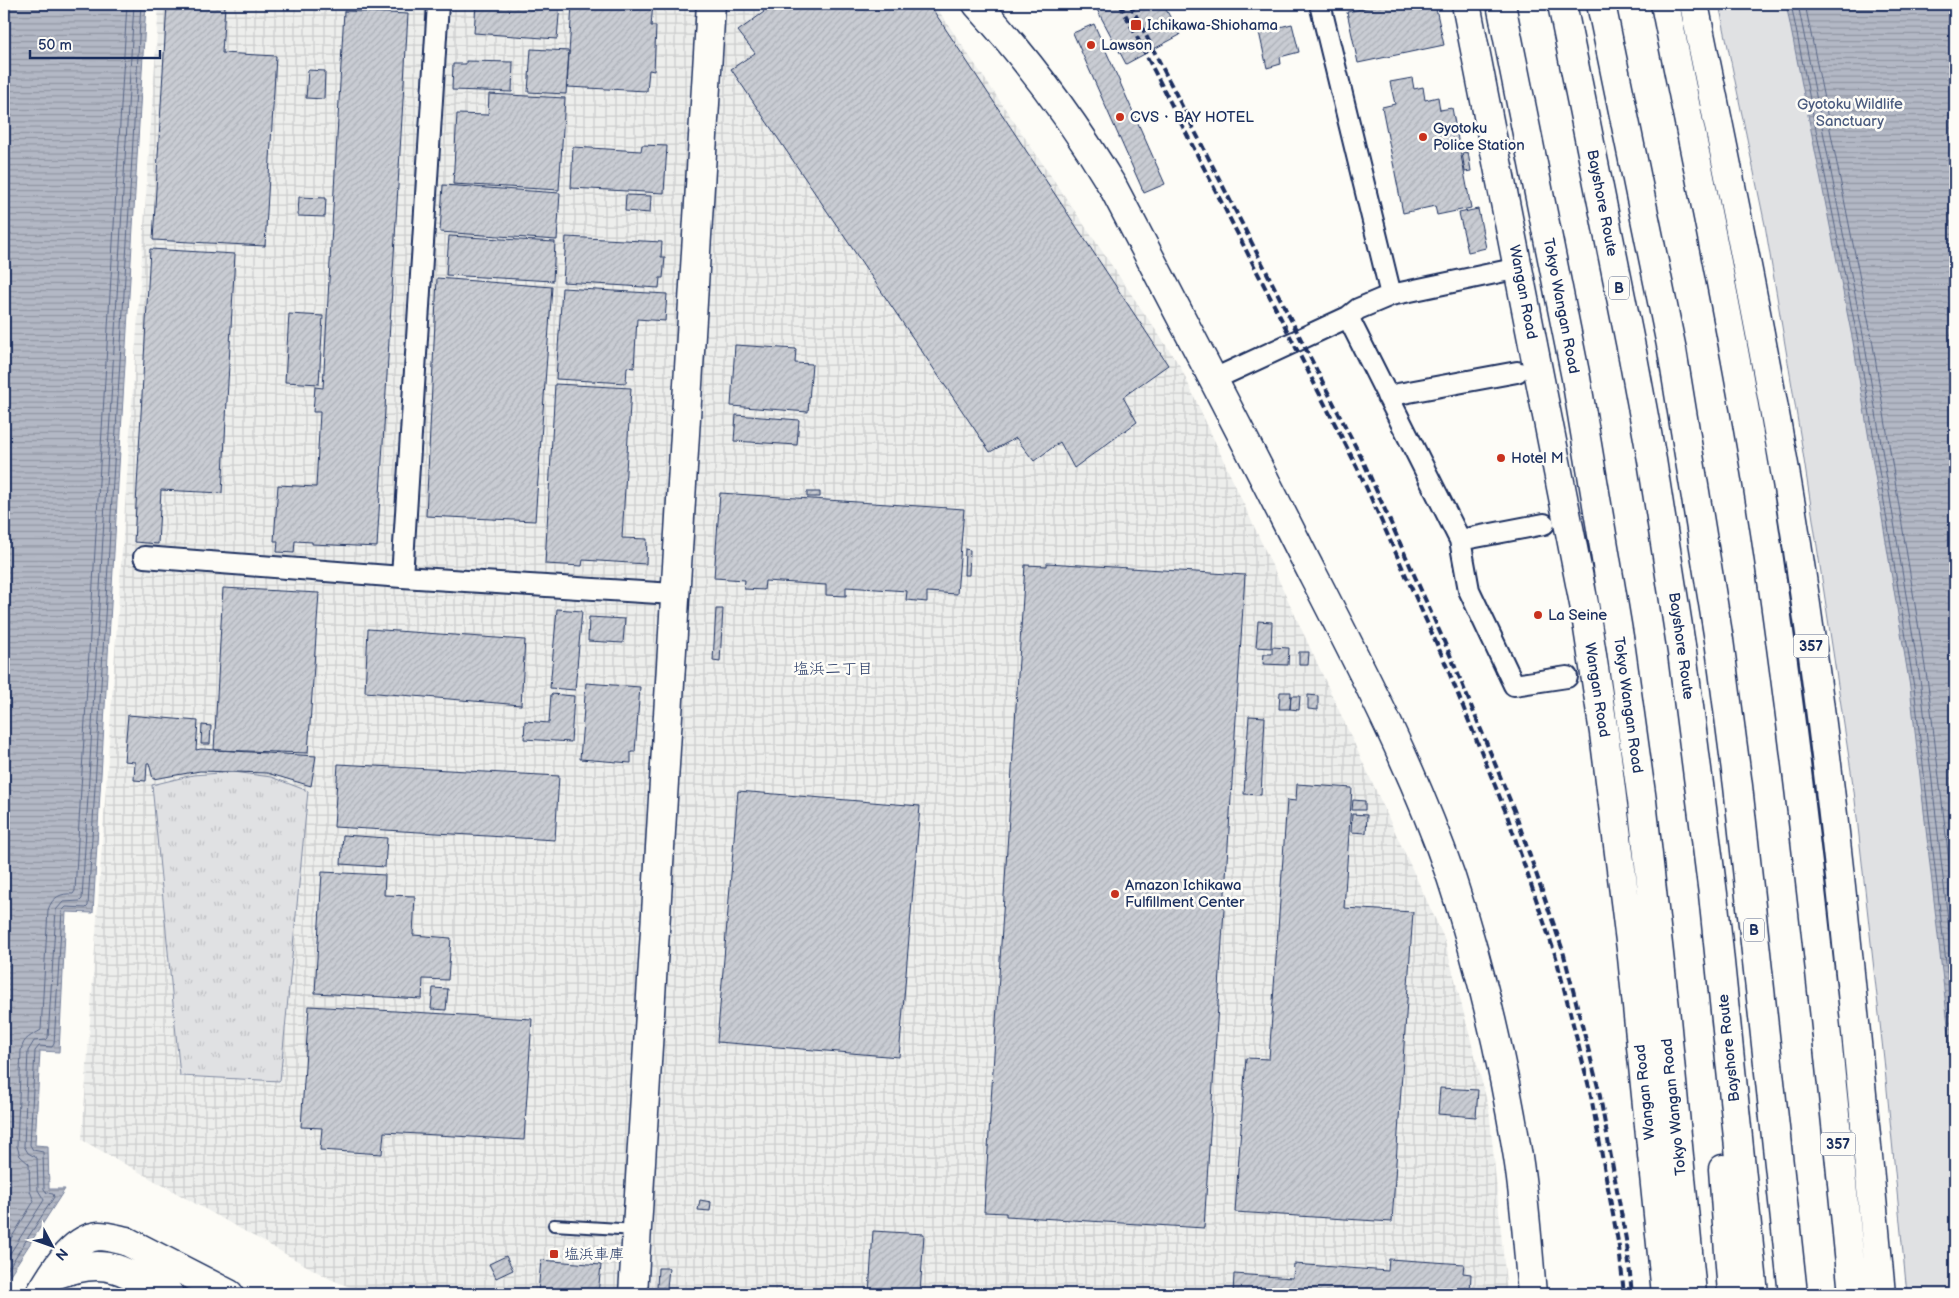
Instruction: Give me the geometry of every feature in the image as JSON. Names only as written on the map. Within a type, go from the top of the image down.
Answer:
[{"type":"main road","points":[[632,1294],[711,4]]},
{"type":"main road","points":[[977,4],[1006,36],[1049,90],[1095,158],[1130,219],[1366,677],[1417,789],[1450,876],[1478,964],[1507,1093],[1518,1160],[1532,1294]]},
{"type":"main road","name":"Wangan Road","points":[[1466,4],[1585,609],[1604,733],[1632,957],[1666,1294]]},
{"type":"main road","name":"Tokyo Wangan Road","points":[[1500,4],[1574,368],[1600,514],[1621,649],[1665,1008],[1692,1294]]},
{"type":"main road","name":"Bayshore Route","points":[[1562,4],[1633,357],[1670,574],[1698,762],[1754,1294]]},
{"type":"main road","name":"B","points":[[1601,4],[1672,350],[1707,568],[1739,795],[1793,1294]]},
{"type":"main road","name":"357","points":[[1665,4],[1728,324],[1764,529],[1794,746],[1823,993],[1853,1294]]},
{"type":"main road","name":"357","points":[[1694,4],[1756,312],[1791,508],[1811,644],[1850,958],[1880,1294]]},
{"type":"main road","points":[[1713,894],[1713,1026],[1732,1294]]},
{"type":"main road","points":[[46,1285],[68,1254],[80,1243],[89,1238],[100,1236],[126,1242],[229,1294]]},
{"type":"main road","points":[[46,1285],[71,1269],[90,1265],[103,1265],[128,1273],[165,1292],[173,1265]]},
{"type":"street","points":[[402,577],[438,4]]},
{"type":"street","points":[[1320,4],[1392,295]]},
{"type":"street","points":[[1212,380],[1348,317],[1358,309],[1392,295],[1519,268]]},
{"type":"street","points":[[1348,317],[1460,540],[1469,590],[1514,685],[1568,676]]},
{"type":"street","points":[[1387,396],[1517,372]]},
{"type":"street","points":[[1460,540],[1544,524]]},
{"type":"street","points":[[144,557],[402,577],[674,594]]},
{"type":"lane","points":[[554,1225],[636,1230]]},
{"type":"shaded area","points":[[159,4],[934,4],[1180,366],[1444,938],[1489,1109],[1507,1294],[367,1294],[330,1279],[82,1140]]},
{"type":"green space","name":"Gyotoku Wildlife Sanctuary","points":[[1719,4],[1955,4],[1955,1294],[1907,1294],[1884,1059],[1854,791],[1801,440],[1765,225]]},
{"type":"green space","points":[[234,772],[271,777],[308,791],[280,1081],[180,1076],[152,785],[193,775]]},
{"type":"water","points":[[4,4],[146,4],[93,913],[66,912],[59,1052],[40,1051],[35,1145],[48,1146],[49,1189],[65,1189],[4,1284]]},
{"type":"water","points":[[1786,4],[1955,4],[1955,1087],[1910,687],[1853,342]]},
{"type":"building","points":[[167,4],[225,5],[222,53],[276,56],[265,246],[153,240]]},
{"type":"building","points":[[476,4],[560,4],[557,39],[474,33]]},
{"type":"building","points":[[572,4],[653,4],[651,26],[656,26],[654,71],[649,70],[647,91],[567,87]]},
{"type":"building","points":[[758,4],[929,4],[1168,365],[1123,397],[1137,422],[1074,468],[1060,442],[1034,461],[1016,438],[990,452],[731,69],[755,53],[738,31],[764,12]]},
{"type":"building","points":[[1094,4],[1163,4],[1180,35],[1126,64]]},
{"type":"building","points":[[1384,4],[1435,4],[1444,45],[1358,63],[1347,12]]},
{"type":"building","points":[[344,11],[408,14],[377,547],[312,544],[312,542],[295,541],[294,553],[277,552],[278,541],[274,541],[278,485],[316,487],[320,412],[313,412],[315,387],[323,388]]},
{"type":"building","points":[[1094,24],[1165,184],[1144,193],[1073,33]]},
{"type":"building","points":[[1292,24],[1299,52],[1280,57],[1281,64],[1267,68],[1259,32]]},
{"type":"building","points":[[531,49],[569,51],[566,94],[528,92]]},
{"type":"building","points":[[466,61],[513,62],[512,92],[452,90],[453,64],[466,64]]},
{"type":"building","points":[[308,70],[325,71],[324,99],[306,98]]},
{"type":"building","name":"Gyotoku Police Station","points":[[1412,78],[1414,89],[1423,87],[1425,100],[1438,97],[1440,110],[1452,108],[1471,208],[1437,215],[1435,206],[1403,213],[1382,107],[1395,104],[1390,82]]},
{"type":"building","points":[[489,94],[565,98],[559,190],[453,184],[457,114],[488,115]]},
{"type":"building","points":[[642,145],[667,146],[664,193],[571,188],[573,147],[641,151]]},
{"type":"building","points":[[1468,152],[1471,171],[1465,172],[1462,153]]},
{"type":"building","points":[[443,185],[560,193],[557,240],[440,232]]},
{"type":"building","points":[[626,195],[651,196],[650,213],[625,211]]},
{"type":"building","points":[[299,197],[326,198],[325,217],[298,216]]},
{"type":"building","points":[[1478,209],[1486,248],[1468,252],[1459,213]]},
{"type":"building","points":[[449,236],[555,242],[553,281],[446,275]]},
{"type":"building","points":[[566,237],[662,242],[661,257],[665,257],[663,278],[660,278],[659,288],[563,282]]},
{"type":"building","points":[[150,249],[235,254],[222,493],[161,490],[158,544],[134,542]]},
{"type":"building","points":[[437,278],[552,287],[535,521],[426,516]]},
{"type":"building","points":[[562,288],[667,294],[665,321],[637,319],[634,368],[627,367],[626,383],[556,379]]},
{"type":"building","points":[[289,314],[323,316],[319,384],[285,382]]},
{"type":"building","points":[[735,345],[796,349],[795,363],[812,364],[808,412],[731,406]]},
{"type":"building","points":[[555,384],[631,388],[622,538],[647,539],[646,564],[583,560],[582,566],[545,564]]},
{"type":"building","points":[[736,415],[799,420],[797,445],[734,441]]},
{"type":"building","points":[[807,492],[820,492],[820,497],[807,497]]},
{"type":"building","points":[[720,493],[964,509],[957,594],[927,592],[927,602],[906,600],[907,591],[846,587],[846,596],[826,595],[826,585],[765,581],[764,590],[744,589],[745,580],[714,578]]},
{"type":"building","points":[[965,549],[970,550],[969,575],[964,575]]},
{"type":"building","name":"Amazon Ichikawa Fulfillment Center","points":[[1047,563],[1245,575],[1204,1228],[1006,1216],[1006,1213],[984,1212],[1025,565],[1047,566]]},
{"type":"building","points":[[223,588],[319,593],[308,753],[214,750]]},
{"type":"building","points":[[557,609],[582,611],[575,690],[550,688]]},
{"type":"building","points":[[716,609],[723,609],[720,662],[713,661]]},
{"type":"building","points":[[589,617],[625,619],[623,643],[588,641]]},
{"type":"building","points":[[1258,621],[1272,622],[1271,648],[1256,647]]},
{"type":"building","points":[[368,629],[525,640],[521,705],[365,692]]},
{"type":"building","points":[[1272,647],[1289,648],[1288,665],[1263,664],[1264,654],[1272,654]]},
{"type":"building","points":[[1299,652],[1309,652],[1308,665],[1299,665]]},
{"type":"building","points":[[586,683],[640,687],[635,752],[631,752],[631,763],[580,759]]},
{"type":"building","points":[[1280,692],[1291,692],[1290,709],[1279,709]]},
{"type":"building","points":[[551,694],[574,696],[571,742],[524,739],[525,721],[549,723]]},
{"type":"building","points":[[1308,695],[1318,696],[1318,710],[1308,709]]},
{"type":"building","points":[[1291,696],[1300,696],[1299,710],[1290,709]]},
{"type":"building","points":[[128,715],[198,721],[196,750],[316,756],[311,786],[267,773],[200,771],[153,779],[149,763],[147,763],[146,781],[134,780],[135,762],[124,761]]},
{"type":"building","points":[[1249,716],[1265,717],[1261,795],[1244,794]]},
{"type":"building","points":[[202,725],[211,726],[210,744],[201,744]]},
{"type":"building","points":[[338,764],[559,776],[555,840],[334,827]]},
{"type":"building","points":[[1297,784],[1352,788],[1344,908],[1413,912],[1392,1222],[1235,1212],[1246,1058],[1269,1059],[1287,800],[1296,801]]},
{"type":"building","points":[[738,791],[920,806],[899,1057],[717,1042]]},
{"type":"building","points":[[1353,800],[1365,801],[1365,810],[1352,810]]},
{"type":"building","points":[[1352,814],[1367,815],[1366,833],[1351,832]]},
{"type":"building","points":[[343,835],[387,838],[385,867],[341,864]]},
{"type":"building","points":[[322,872],[385,875],[384,895],[415,896],[413,935],[451,938],[448,980],[423,979],[422,999],[315,993]]},
{"type":"building","points":[[433,988],[448,989],[446,1010],[431,1009]]},
{"type":"building","points":[[309,1006],[532,1019],[524,1140],[384,1132],[382,1154],[320,1150],[322,1128],[301,1127]]},
{"type":"building","points":[[1440,1088],[1478,1090],[1476,1117],[1438,1114]]},
{"type":"building","points":[[700,1200],[711,1202],[710,1211],[698,1210]]},
{"type":"building","points":[[873,1231],[924,1234],[920,1294],[869,1294]]},
{"type":"building","points":[[506,1256],[513,1270],[496,1278],[489,1264]]},
{"type":"building","points":[[1389,1259],[1464,1264],[1463,1273],[1471,1274],[1470,1294],[1233,1294],[1234,1274],[1293,1278],[1294,1264],[1388,1271]]},
{"type":"building","points":[[541,1260],[601,1265],[598,1294],[534,1294],[538,1293]]},
{"type":"building","points":[[658,1268],[669,1268],[667,1288],[657,1288]]},
{"type":"railway","points":[[1120,4],[1357,467],[1444,660],[1507,815],[1556,957],[1590,1091],[1619,1247],[1624,1294]]},
{"type":"railway","points":[[1130,4],[1364,463],[1451,657],[1514,810],[1563,951],[1599,1091],[1627,1245],[1632,1294]]},
{"type":"place","name":"Ichikawa-Shiohama","points":[[1136,25]]},
{"type":"place","name":"Lawson","points":[[1091,45]]},
{"type":"place","name":"CVS・BAY HOTEL","points":[[1120,117]]},
{"type":"place","name":"Gyotoku Police Station","points":[[1423,137]]},
{"type":"place","name":"Hotel M","points":[[1501,458]]},
{"type":"place","name":"La Seine","points":[[1538,615]]},
{"type":"place","name":"Amazon Ichikawa Fulfillment Center","points":[[1115,894]]},
{"type":"place","name":"塩浜車庫","points":[[554,1254]]},
{"type":"district","name":"塩浜二丁目","points":[[833,669]]}]
